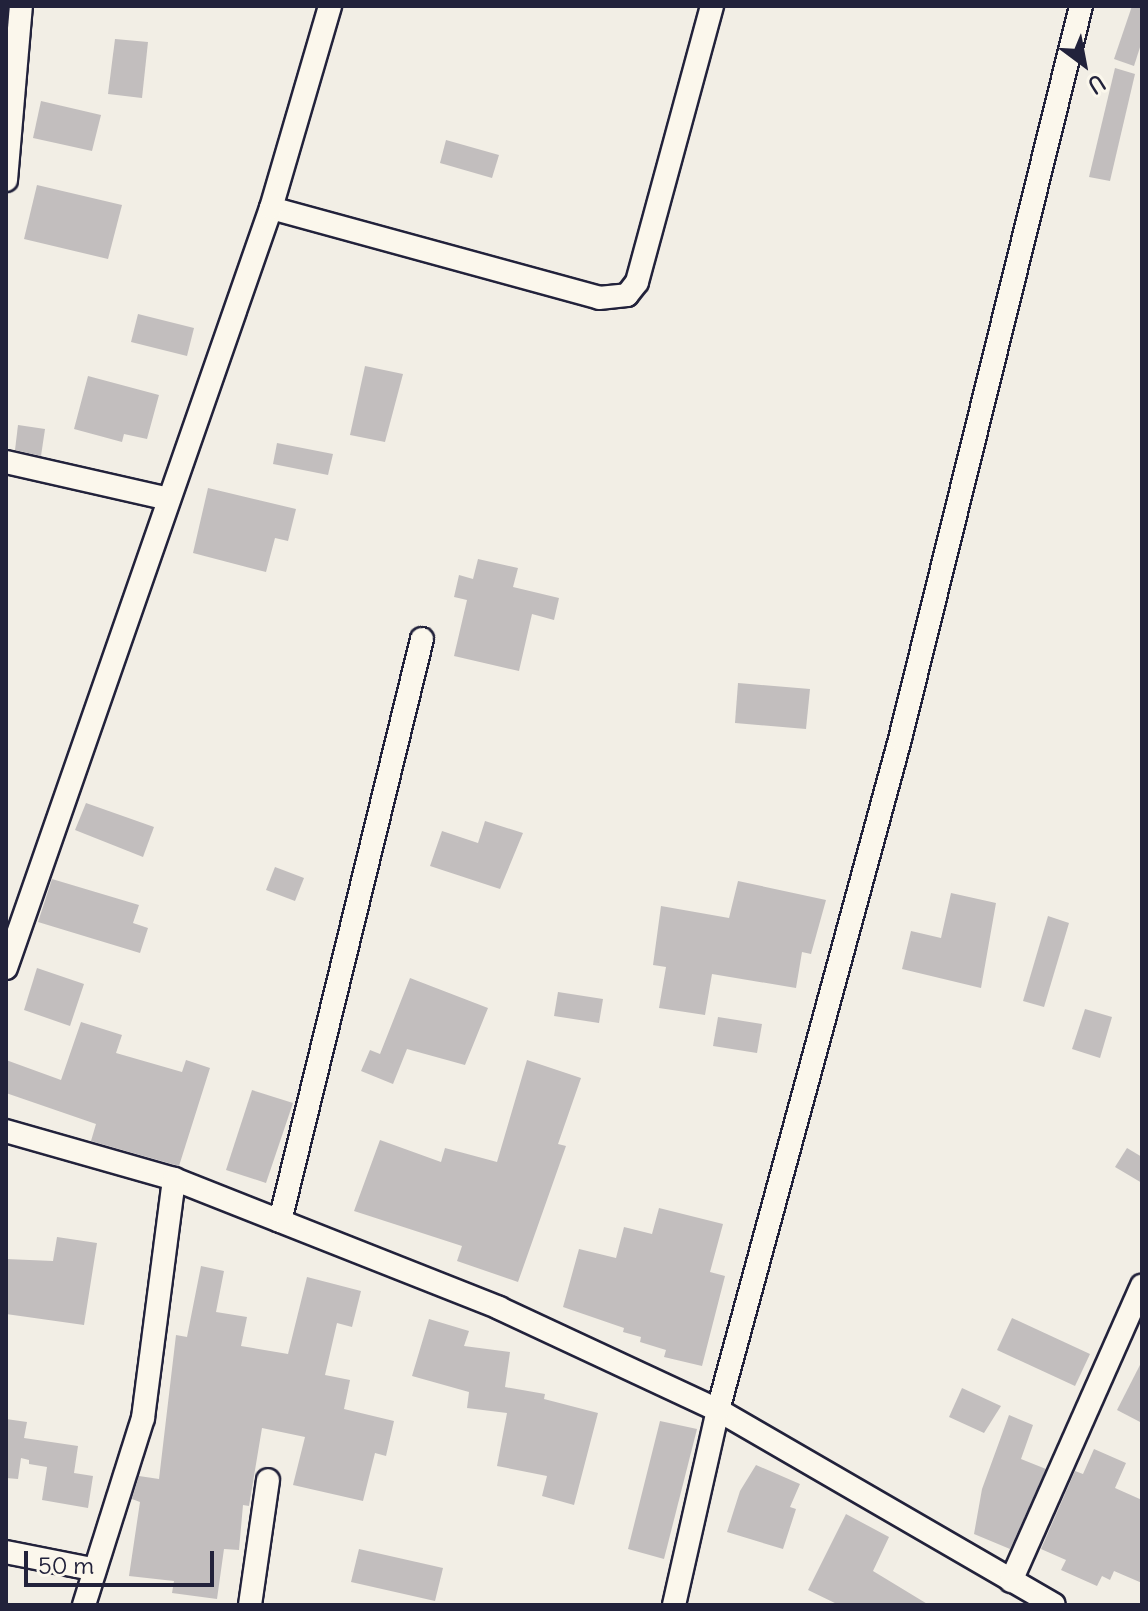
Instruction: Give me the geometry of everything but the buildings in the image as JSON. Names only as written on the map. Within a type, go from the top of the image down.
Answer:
[{"type":"street","points":[[6,180],[21,6]]},
{"type":"street","points":[[6,968],[271,208],[330,6]]},
{"type":"street","points":[[271,208],[599,298],[627,295],[637,282],[712,6]]},
{"type":"street","points":[[674,1605],[718,1410],[900,739],[1081,6]]},
{"type":"street","points":[[6,462],[169,499]]},
{"type":"street","points":[[280,1221],[422,639]]},
{"type":"street","points":[[6,1131],[174,1179],[499,1308],[718,1410],[1054,1605]]},
{"type":"street","points":[[84,1605],[92,1569],[143,1418],[174,1179]]},
{"type":"street","points":[[1011,1581],[1142,1286]]},
{"type":"street","points":[[250,1605],[268,1480]]},
{"type":"street","points":[[6,1552],[92,1569]]}]
